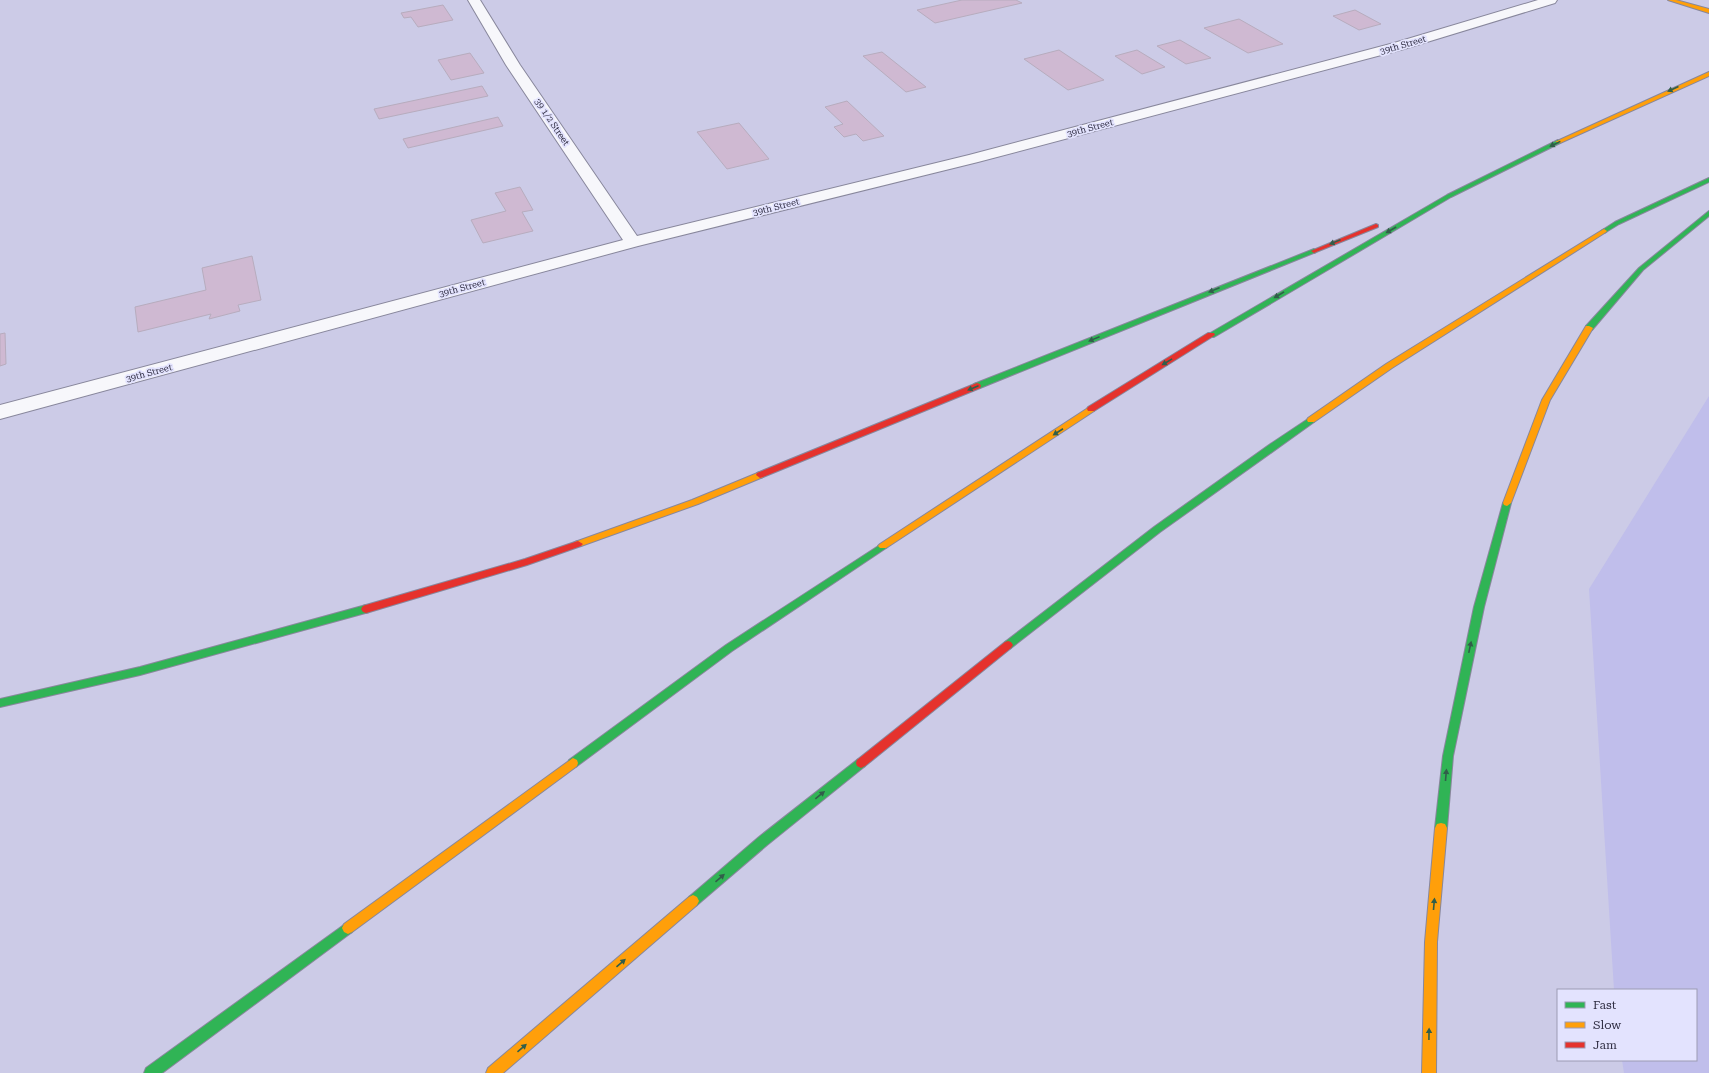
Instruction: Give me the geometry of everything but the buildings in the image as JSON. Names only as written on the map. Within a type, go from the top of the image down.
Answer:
[{"type":"main road","points":[[1670,0],[1709,11]]},
{"type":"main road","points":[[151,1073],[729,648],[1128,385],[1283,292],[1449,196],[1587,128],[1709,74]]},
{"type":"main road","points":[[493,1073],[763,840],[1091,578],[1251,461],[1389,366],[1617,223],[1709,180]]},
{"type":"main road","points":[[0,703],[140,671],[348,615],[527,562],[695,502],[1033,363],[1449,196]]},
{"type":"main road","points":[[1429,1073],[1431,942],[1448,756],[1478,607],[1508,494],[1546,400],[1589,328],[1641,269],[1709,213]]},
{"type":"street","name":"39 1/2 Street","points":[[474,0],[513,65],[633,242]]},
{"type":"street","name":"39th Street","points":[[0,412],[633,242],[996,153],[1392,48],[1551,0]]},
{"type":"shaded area","points":[[1709,396],[1709,1073],[1624,1073],[1622,1061],[1697,1061],[1697,989],[1614,989],[1589,589]]},
{"type":"traffic: fast","points":[[1211,335],[1449,196],[1558,142]]},
{"type":"traffic: fast","points":[[1604,231],[1617,223],[1709,180]]},
{"type":"traffic: fast","points":[[1589,328],[1641,269],[1709,213]]},
{"type":"traffic: fast","points":[[977,386],[1314,251]]},
{"type":"traffic: fast","points":[[1008,645],[1082,586],[1157,530],[1311,420]]},
{"type":"traffic: fast","points":[[1441,828],[1448,756],[1479,607],[1507,503]]},
{"type":"traffic: fast","points":[[573,763],[729,648],[883,546]]},
{"type":"traffic: fast","points":[[0,703],[140,671],[366,609]]},
{"type":"traffic: fast","points":[[693,901],[763,841],[861,763]]},
{"type":"traffic: fast","points":[[151,1073],[348,928]]},
{"type":"traffic: slow","points":[[1670,0],[1709,11]]},
{"type":"traffic: slow","points":[[1558,142],[1709,74]]},
{"type":"traffic: slow","points":[[1311,420],[1389,366],[1604,231]]},
{"type":"traffic: slow","points":[[1507,503],[1546,400],[1589,328]]},
{"type":"traffic: slow","points":[[883,546],[1091,409]]},
{"type":"traffic: slow","points":[[578,544],[695,502],[760,475]]},
{"type":"traffic: slow","points":[[348,928],[573,763]]},
{"type":"traffic: slow","points":[[1429,1073],[1431,942],[1441,828]]},
{"type":"traffic: slow","points":[[493,1073],[693,901]]},
{"type":"traffic: jam","points":[[1314,251],[1376,226]]},
{"type":"traffic: jam","points":[[1091,409],[1211,335]]},
{"type":"traffic: jam","points":[[760,475],[977,386]]},
{"type":"traffic: jam","points":[[366,609],[527,562],[578,544]]},
{"type":"traffic: jam","points":[[861,763],[1008,645]]}]
